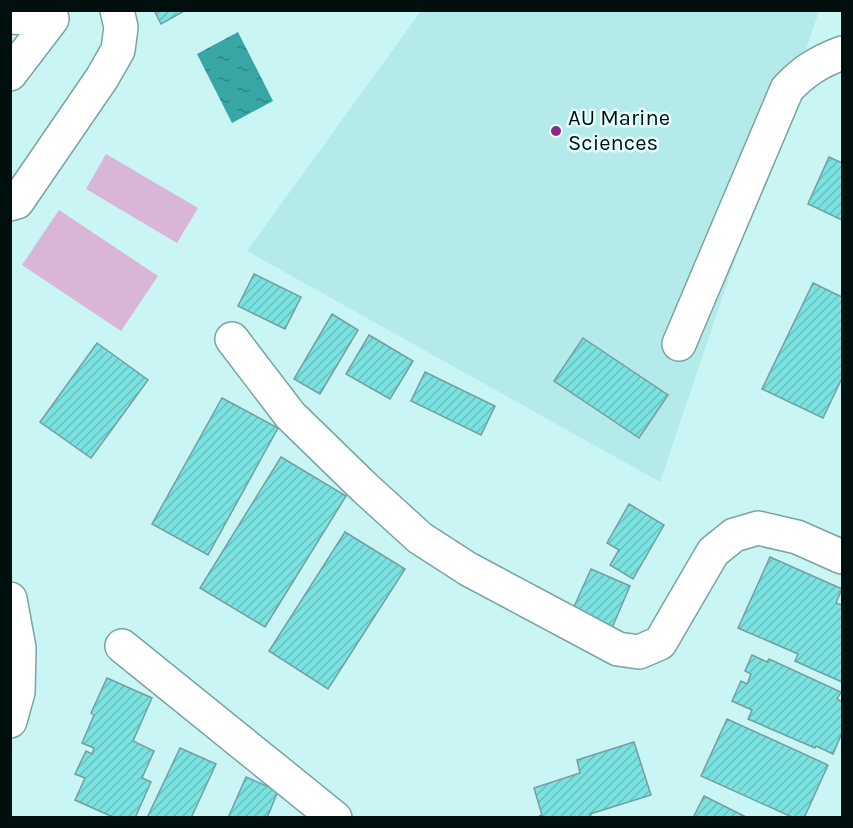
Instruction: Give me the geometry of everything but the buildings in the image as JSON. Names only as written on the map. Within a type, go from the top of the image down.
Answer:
[{"type":"street","points":[[10,204],[17,202],[102,78],[118,50],[121,27],[117,10]]},
{"type":"street","points":[[10,17],[57,15]]},
{"type":"street","points":[[10,74],[57,15]]},
{"type":"street","points":[[679,344],[787,89],[802,73],[823,60],[843,53]]},
{"type":"street","points":[[232,339],[291,415],[365,489],[420,538],[468,569],[618,649],[639,652],[660,643],[712,552],[734,535],[758,528],[797,537],[843,557]]},
{"type":"street","points":[[10,598],[19,648],[18,692],[10,721]]},
{"type":"street","points":[[122,646],[335,818]]},
{"type":"shaded area","name":"AU Marine Sciences","points":[[421,11],[819,11],[660,482],[247,251]]},
{"type":"shaded area","points":[[106,154],[198,208],[177,243],[86,189]]},
{"type":"shaded area","points":[[59,210],[158,276],[121,331],[22,265]]},
{"type":"water","points":[[238,32],[273,101],[232,123],[197,54]]},
{"type":"place","name":"AU Marine Sciences","points":[[556,131]]}]
